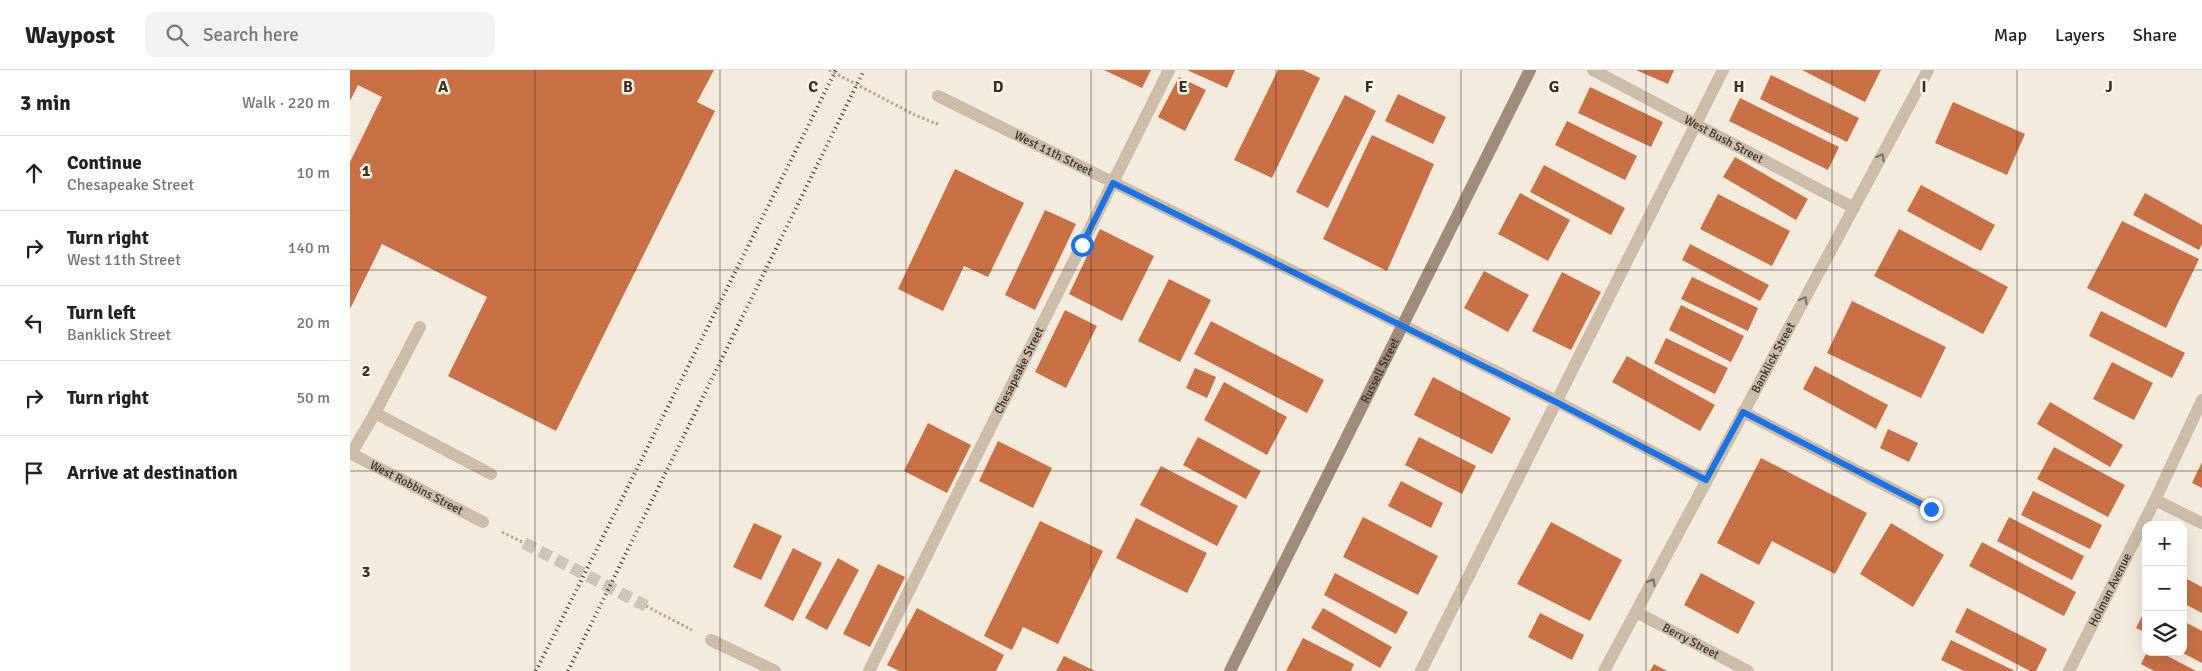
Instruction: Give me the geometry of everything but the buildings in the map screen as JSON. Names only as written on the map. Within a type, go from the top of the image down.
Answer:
[{"type":"street","name":"Chesapeake Street","points":[[869,671],[1169,70]]},
{"type":"street","name":"Russell Street","points":[[1230,671],[1530,70]]},
{"type":"street","name":"West Bush Street","points":[[1593,70],[1854,208]]},
{"type":"street","points":[[1421,671],[1723,70]]},
{"type":"street","name":"Banklick Street","points":[[1604,671],[1928,70]]},
{"type":"street","name":"West 11th Street","points":[[938,96],[1556,402],[1706,480]]},
{"type":"street","points":[[351,454],[375,413],[420,327]]},
{"type":"street","name":"Holman Avenue","points":[[2069,671],[2155,500],[2202,400]]},
{"type":"street","points":[[1743,412],[1931,509]]},
{"type":"street","points":[[375,413],[491,474]]},
{"type":"street","name":"West Robbins Street","points":[[351,454],[483,522]]},
{"type":"street","points":[[2155,500],[2202,523]]},
{"type":"street","name":"Berry Street","points":[[1636,612],[1748,671]]},
{"type":"street","points":[[711,640],[775,671]]},
{"type":"path","points":[[829,70],[913,114]]},
{"type":"path","points":[[646,606],[711,640]]},
{"type":"tunnel","points":[[524,543],[646,606]]},
{"type":"railway","points":[[536,671],[836,70]]},
{"type":"railway","points":[[568,671],[864,70]]},
{"type":"route","points":[[1082,245],[1113,183],[1556,402],[1706,480],[1743,412],[1931,509]]}]
